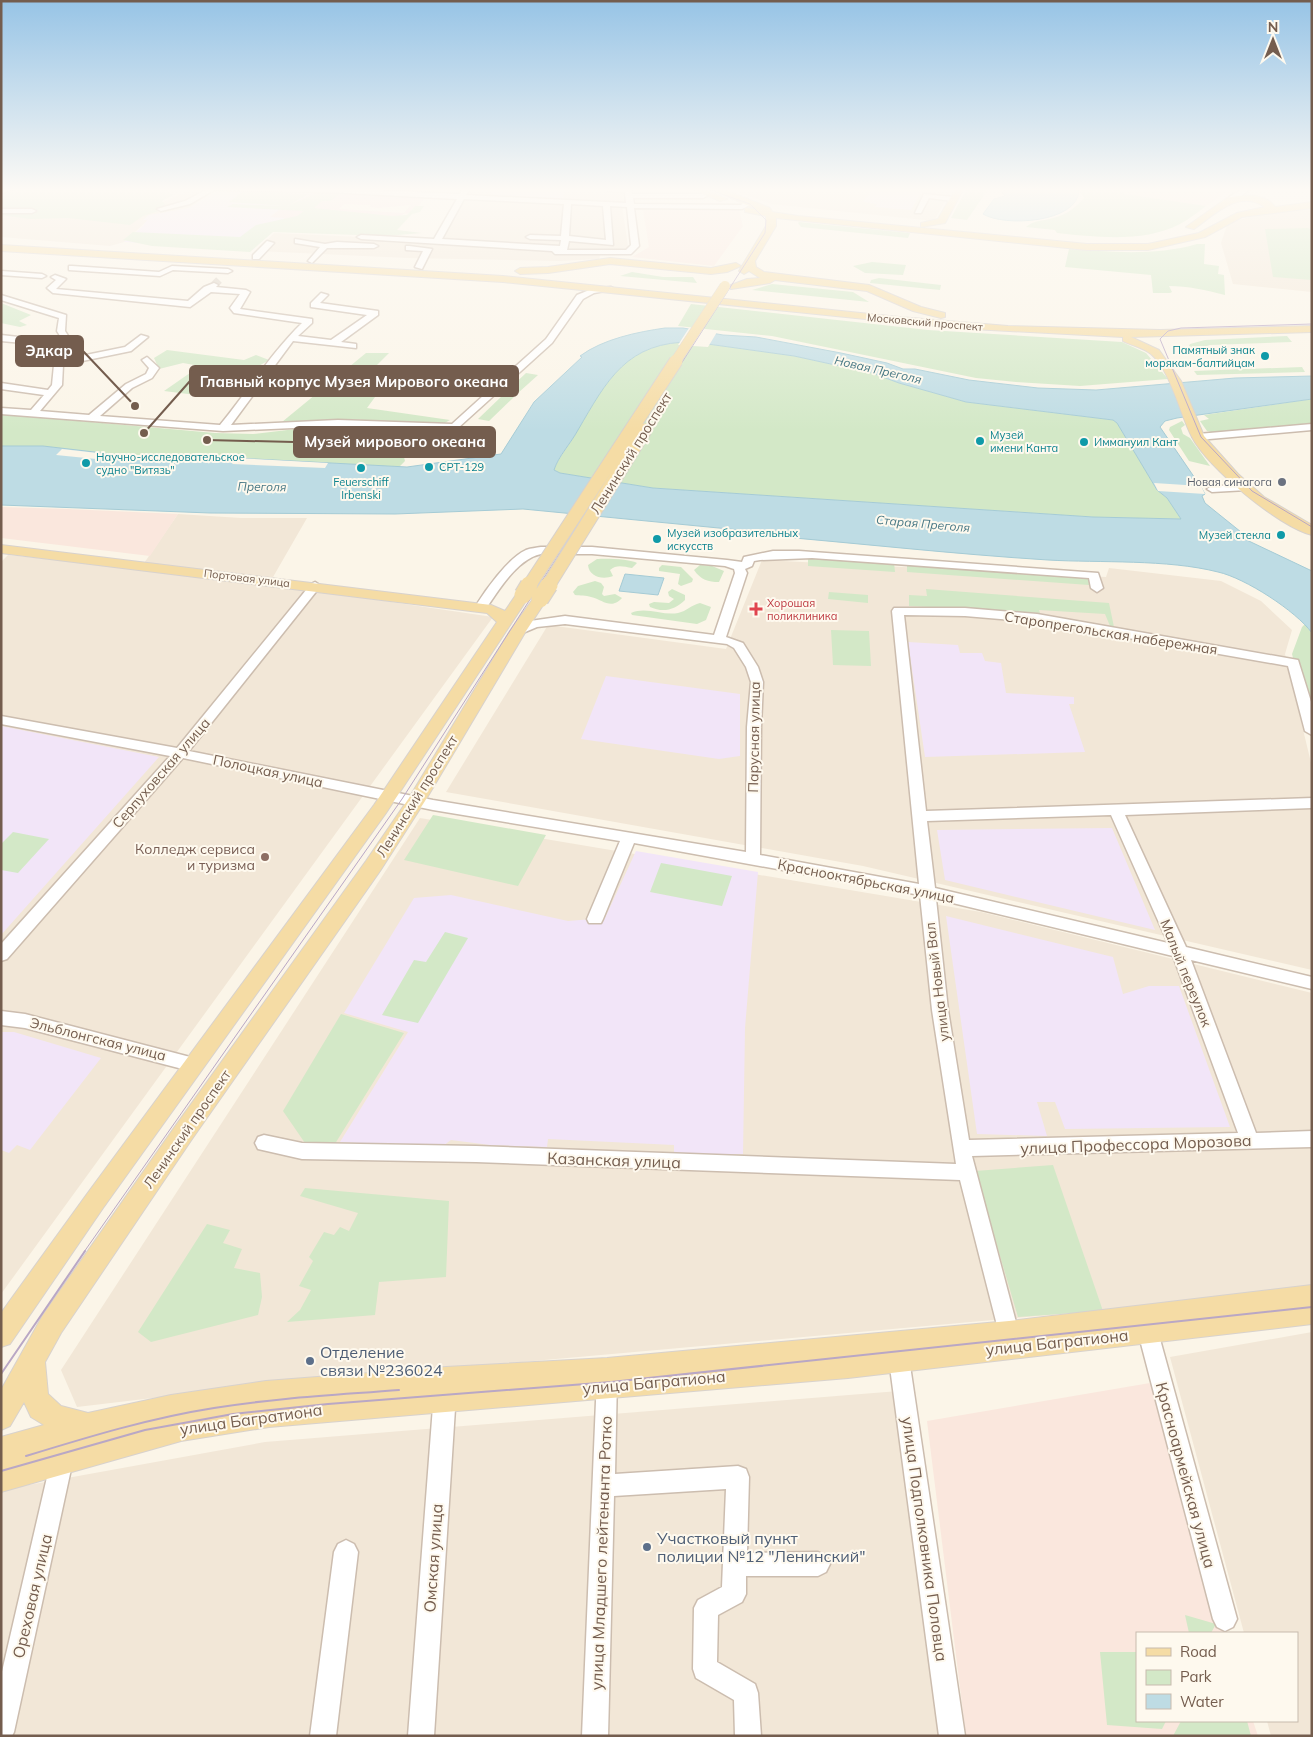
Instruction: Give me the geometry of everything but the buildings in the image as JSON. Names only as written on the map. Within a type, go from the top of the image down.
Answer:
[{"type":"main road","name":"Московский проспект","points":[[389,269],[889,316],[1008,330],[1101,329],[1312,320]]},
{"type":"main road","name":"Московский проспект","points":[[452,269],[657,285],[822,303],[889,316],[954,317],[1101,329],[1217,333],[1312,329]]},
{"type":"main road","points":[[499,272],[554,269]]},
{"type":"main road","points":[[592,269],[591,270],[594,275],[657,285]]},
{"type":"main road","points":[[665,269],[710,274],[728,285],[769,280],[858,288],[878,294],[880,299],[876,303]]},
{"type":"main road","points":[[691,269],[711,271],[726,269]]},
{"type":"main road","name":"Ленинский проспект","points":[[1,1335],[511,626],[540,599],[728,285],[735,269]]},
{"type":"main road","name":"Ленинский проспект","points":[[1,1417],[52,1324],[239,1053],[342,911],[416,801],[511,626],[523,595],[728,285],[743,269]]},
{"type":"main road","points":[[753,269],[761,275],[868,288],[918,309],[954,317]]},
{"type":"main road","points":[[822,303],[863,305]]},
{"type":"main road","points":[[1101,329],[1148,347],[1155,352],[1178,381]]},
{"type":"main road","points":[[1173,346],[1181,340],[1195,335],[1217,333]]},
{"type":"main road","points":[[1175,361],[1178,381],[1202,437],[1243,488],[1259,500],[1312,531]]},
{"type":"main road","points":[[1202,437],[1255,486],[1312,523]]},
{"type":"main road","name":"Портовая улица","points":[[1,549],[486,608]]},
{"type":"main road","points":[[486,608],[523,595]]},
{"type":"main road","points":[[486,608],[500,615],[511,626]]},
{"type":"main road","name":"улица Багратиона","points":[[1011,1340],[1312,1297]]},
{"type":"main road","name":"улица Багратиона","points":[[1,1451],[89,1426],[171,1408],[232,1398],[446,1389],[607,1379],[1011,1340],[1148,1332],[1312,1312]]},
{"type":"main road","points":[[32,1360],[33,1393],[41,1407],[52,1417],[89,1426]]},
{"type":"main road","name":"улица Багратиона","points":[[1,1478],[181,1428],[230,1419],[446,1389]]},
{"type":"street","points":[[88,269],[160,274],[170,269]]},
{"type":"street","points":[[192,269],[228,271]]},
{"type":"street","points":[[55,276],[62,279],[51,288],[53,291],[190,304],[228,271]]},
{"type":"street","points":[[1,273],[42,276]]},
{"type":"street","points":[[213,285],[246,292],[234,308],[237,312],[308,323]]},
{"type":"street","points":[[569,285],[578,291],[580,297]]},
{"type":"street","points":[[1,411],[222,428],[322,424],[435,429],[455,426],[549,341],[580,297],[589,292],[612,289]]},
{"type":"street","points":[[324,295],[314,305],[375,313],[333,343]]},
{"type":"street","points":[[1,297],[63,317],[61,332],[78,358]]},
{"type":"street","points":[[222,428],[250,395],[275,357],[292,338],[308,323],[336,308]]},
{"type":"street","points":[[1,338],[42,342],[26,354],[59,362],[128,349],[144,337]]},
{"type":"street","points":[[292,338],[353,346]]},
{"type":"street","points":[[91,418],[129,386],[149,376],[154,368],[148,360]]},
{"type":"street","points":[[33,414],[52,393],[56,385],[59,362]]},
{"type":"street","points":[[1,386],[52,393]]},
{"type":"street","points":[[1202,437],[1312,427]]},
{"type":"street","points":[[1212,490],[1243,488]]},
{"type":"street","points":[[486,608],[496,585],[528,554],[538,550],[583,550],[733,565],[748,564],[748,559],[762,555],[902,560],[1094,575],[1097,588]]},
{"type":"street","points":[[902,560],[902,575]]},
{"type":"street","points":[[719,640],[742,573],[733,565]]},
{"type":"street","name":"Серпуховская улица","points":[[1,956],[180,753],[315,586]]},
{"type":"street","points":[[540,599],[544,609],[565,620]]},
{"type":"street","name":"Старопрегольская набережная","points":[[898,611],[965,612],[1038,618],[1294,663],[1312,731]]},
{"type":"street","name":"улица Новый Вал","points":[[898,611],[926,891],[940,1010],[960,1148],[1011,1340]]},
{"type":"street","points":[[511,626],[565,620]]},
{"type":"street","name":"Парусная улица","points":[[565,620],[730,640],[739,646],[752,667],[757,682],[754,728],[753,858]]},
{"type":"street","name":"Полоцкая улица","points":[[1,720],[180,753],[416,801]]},
{"type":"street","name":"Краснооктябрьская улица","points":[[416,801],[753,858],[926,891],[1312,983]]},
{"type":"street","points":[[919,815],[937,817],[1312,803]]},
{"type":"street","name":"Малый переулок","points":[[1116,810],[1179,950],[1250,1140]]},
{"type":"street","points":[[595,919],[629,837]]},
{"type":"street","name":"Эльблонгская улица","points":[[1,1018],[25,1021],[194,1065]]},
{"type":"street","name":"улица Профессора Морозова","points":[[960,1148],[1312,1139]]},
{"type":"street","name":"Казанская улица","points":[[264,1143],[302,1152],[476,1154],[965,1172]]},
{"type":"street","name":"Красноармейская улица","points":[[1148,1332],[1225,1619]]},
{"type":"street","name":"улица Подполковника Половца","points":[[898,1351],[952,1736]]},
{"type":"street","name":"улица Младшего лейтенанта Ротко","points":[[595,1736],[607,1379]]},
{"type":"street","name":"Омская улица","points":[[421,1736],[446,1389]]},
{"type":"street","name":"Ореховая улица","points":[[1,1732],[62,1460]]},
{"type":"street","points":[[604,1486],[738,1477],[734,1594],[706,1608],[705,1669],[746,1693],[748,1736]]},
{"type":"street","points":[[323,1736],[346,1552]]},
{"type":"street","points":[[735,1565],[818,1564]]},
{"type":"shaded area","points":[[1229,269],[1312,269],[1312,292],[1233,284]]},
{"type":"shaded area","points":[[1,507],[178,514],[150,556],[1,538]]},
{"type":"shaded area","points":[[178,514],[241,518],[307,518],[269,584],[493,617],[1,1294],[1,562],[8,555],[140,569]]},
{"type":"shaded area","points":[[762,560],[1106,577],[1109,568],[1221,581],[1261,601],[1292,630],[1285,654],[1312,767],[1312,970],[863,866],[446,792],[548,625],[726,649]]},
{"type":"shaded area","points":[[908,642],[958,645],[960,653],[982,653],[985,661],[1001,663],[1006,693],[1074,697],[1074,704],[1069,704],[1085,752],[925,757]]},
{"type":"shaded area","points":[[606,676],[740,694],[740,756],[719,759],[581,739]]},
{"type":"shaded area","points":[[1,726],[159,757],[1,935]]},
{"type":"shaded area","points":[[420,818],[981,912],[1312,993],[1312,1290],[254,1386],[77,1407],[61,1370]]},
{"type":"shaded area","points":[[1112,828],[1155,930],[945,880],[937,830]]},
{"type":"shaded area","points":[[636,851],[758,872],[745,1028],[743,1154],[674,1154],[674,1145],[548,1139],[547,1147],[490,1145],[451,1140],[440,1148],[340,1142],[408,1032],[344,1013],[414,898],[451,895],[568,921],[605,918]]},
{"type":"shaded area","points":[[946,916],[1113,957],[1123,994],[1149,986],[1179,986],[1230,1127],[1065,1129],[1055,1102],[1037,1102],[1047,1136],[977,1134]]},
{"type":"shaded area","points":[[1,1032],[14,1032],[101,1058],[30,1150],[17,1145],[9,1153],[1,1150]]},
{"type":"shaded area","points":[[1312,1332],[1312,1736],[1271,1736],[1267,1722],[1298,1722],[1298,1632],[1244,1632],[1170,1357]]},
{"type":"shaded area","points":[[1150,1383],[1227,1632],[1136,1632],[1136,1722],[1253,1722],[1258,1736],[966,1736],[927,1421]]},
{"type":"shaded area","points":[[911,1390],[955,1736],[1,1736],[1,1490],[265,1442]]},
{"type":"green space","points":[[858,269],[905,269],[903,275],[865,273]]},
{"type":"green space","points":[[1087,269],[1219,269],[1218,274],[1224,275],[1225,295],[1176,286],[1169,286],[1172,292],[1170,293],[1153,293],[1151,275]]},
{"type":"green space","points":[[1272,269],[1312,269],[1312,280],[1273,277]]},
{"type":"green space","points":[[632,272],[663,277],[693,277],[697,283],[620,276]]},
{"type":"green space","points":[[879,278],[941,285],[940,290],[870,283],[871,280]]},
{"type":"green space","points":[[772,284],[853,292],[869,302],[752,290]]},
{"type":"green space","points":[[1,303],[31,315],[19,321],[27,325],[20,327],[1,323]]},
{"type":"green space","points":[[691,304],[928,330],[1122,342],[1146,353],[1168,379],[1080,386],[976,378],[772,336],[678,326]]},
{"type":"green space","points":[[1287,336],[1292,342],[1210,345],[1200,348],[1199,351],[1186,352],[1190,344],[1205,340]]},
{"type":"green space","points":[[693,342],[794,356],[872,373],[899,383],[966,402],[1113,420],[1117,423],[1157,490],[1167,498],[1181,519],[1093,517],[653,488],[560,473],[554,470],[599,395],[622,367],[635,356],[651,348],[670,343]]},
{"type":"green space","points":[[167,350],[244,360],[256,355],[269,360],[250,371],[238,372],[204,396],[164,391],[200,366],[183,363],[159,369],[154,358]]},
{"type":"green space","points":[[366,353],[389,353],[369,373],[386,382],[367,408],[450,420],[441,425],[348,419],[282,422]]},
{"type":"green space","points":[[1302,367],[1305,372],[1197,375],[1194,371]]},
{"type":"green space","points":[[526,373],[538,375],[518,393],[507,391]]},
{"type":"green space","points":[[503,395],[514,397],[489,421],[478,419]]},
{"type":"green space","points":[[1312,399],[1312,423],[1215,433],[1207,431],[1200,421],[1209,419],[1204,415]]},
{"type":"green space","points":[[1,414],[215,433],[253,434],[304,428],[415,433],[411,447],[402,449],[405,461],[399,467],[217,457],[146,458],[42,446],[1,446]]},
{"type":"green space","points":[[1182,421],[1185,425],[1181,428],[1183,434],[1190,438],[1210,466],[1189,461],[1169,430],[1170,427]]},
{"type":"green space","points":[[808,557],[894,562],[895,572],[808,566]]},
{"type":"green space","points":[[597,559],[624,560],[637,563],[632,568],[615,567],[610,570],[613,576],[601,577],[594,575],[588,565]]},
{"type":"green space","points":[[907,564],[1088,578],[1089,585],[907,572]]},
{"type":"green space","points":[[662,565],[681,567],[693,579],[692,582],[681,586],[678,584],[680,574],[659,571]]},
{"type":"green space","points":[[700,565],[712,566],[724,571],[719,582],[708,581],[699,576],[694,570]]},
{"type":"green space","points":[[595,581],[601,583],[604,587],[602,594],[604,596],[615,594],[622,598],[618,602],[611,604],[589,596],[575,595],[573,592],[578,586]]},
{"type":"green space","points":[[672,589],[685,595],[685,600],[669,610],[650,607],[649,604],[654,602],[669,603],[674,599],[669,596],[668,592]]},
{"type":"green space","points":[[926,589],[1109,603],[1114,627],[1110,626],[1105,614],[1039,610],[1040,613],[909,606],[909,595],[927,596]]},
{"type":"green space","points":[[829,592],[868,595],[868,603],[828,599]]},
{"type":"green space","points":[[700,603],[711,607],[706,620],[697,624],[632,615],[631,613],[643,610],[672,614],[684,611]]},
{"type":"green space","points":[[1305,624],[1312,633],[1312,731],[1292,654],[1302,627]]},
{"type":"green space","points":[[831,630],[869,631],[871,666],[833,665]]},
{"type":"green space","points":[[433,815],[546,835],[518,886],[404,860]]},
{"type":"green space","points":[[13,832],[49,839],[18,873],[1,870],[1,844]]},
{"type":"green space","points":[[661,863],[732,876],[722,906],[650,892]]},
{"type":"green space","points":[[445,932],[468,938],[418,1023],[382,1015],[414,960],[426,962]]},
{"type":"green space","points":[[341,1014],[404,1033],[333,1147],[307,1146],[283,1111]]},
{"type":"green space","points":[[1053,1165],[1103,1311],[1018,1317],[975,1171]]},
{"type":"green space","points":[[305,1188],[449,1201],[446,1277],[379,1282],[375,1315],[287,1322],[300,1310],[311,1290],[299,1286],[313,1261],[309,1257],[324,1232],[334,1235],[340,1227],[349,1231],[358,1213],[300,1196]]},
{"type":"green space","points":[[207,1224],[230,1230],[223,1243],[242,1249],[234,1268],[260,1273],[262,1297],[258,1315],[151,1342],[138,1332]]},
{"type":"green space","points":[[1185,1615],[1216,1624],[1212,1632],[1189,1632]]},
{"type":"green space","points":[[1100,1652],[1136,1652],[1136,1722],[1166,1722],[1162,1729],[1107,1725]]},
{"type":"green space","points":[[1180,1722],[1247,1722],[1251,1736],[1173,1736]]},
{"type":"water","points":[[665,328],[683,328],[723,335],[756,337],[887,363],[903,369],[915,369],[969,380],[1038,388],[1096,390],[1235,378],[1312,376],[1312,399],[1177,418],[1165,421],[1160,427],[1201,487],[1205,494],[1202,496],[1205,503],[1241,532],[1234,534],[1312,571],[1312,633],[1294,615],[1269,596],[1242,581],[1218,572],[1177,565],[976,555],[760,535],[760,532],[523,509],[395,514],[210,513],[1,505],[1,446],[43,446],[146,458],[217,457],[407,467],[501,454],[534,402],[582,357],[580,356],[610,341],[632,334]],"holes":[[[693,342],[794,356],[872,373],[899,383],[966,402],[1113,420],[1117,423],[1157,490],[1167,498],[1181,519],[1093,517],[653,488],[560,473],[554,470],[610,380],[635,356],[651,348],[670,343]]]},
{"type":"water","points":[[625,574],[664,578],[658,595],[619,591]]},
{"type":"pier","points":[[689,328],[717,332],[708,347],[678,345]]},
{"type":"pier","points":[[62,449],[112,455],[106,460],[56,455]]},
{"type":"pier","points":[[236,458],[328,463],[325,468],[232,464]]},
{"type":"pier","points":[[1154,483],[1201,486],[1205,494],[1158,491]]},
{"type":"tunnel","points":[[214,285],[219,280]]},
{"type":"tram line","points":[[84,1252],[402,799],[742,269]]},
{"type":"tram line","points":[[1312,324],[1181,328],[1168,331],[1160,339],[1201,437],[1252,491],[1312,527]]},
{"type":"tram line","points":[[1,1374],[85,1251]]},
{"type":"tram line","points":[[1,1471],[145,1430],[233,1414],[328,1404],[611,1382],[1312,1307]]},
{"type":"tram line","points":[[26,1456],[119,1429],[190,1412],[306,1397],[399,1390]]},
{"type":"place","name":"Памятный знак морякам-балтийцам","points":[[1265,356]]},
{"type":"place","name":"Эдкар","points":[[135,406]]},
{"type":"place","name":"Главный корпус Музея Мирового океана","points":[[144,433]]},
{"type":"place","name":"Музей мирового океана","points":[[207,440]]},
{"type":"place","name":"Музей имени Канта","points":[[980,441]]},
{"type":"place","name":"Иммануил Кант","points":[[1084,442]]},
{"type":"place","name":"Научно-исследовательское судно \"Витязь\"","points":[[86,463]]},
{"type":"place","name":"СРТ-129","points":[[429,467]]},
{"type":"place","name":"Feuerschiff Irbenski","points":[[361,468]]},
{"type":"place","name":"Новая синагога","points":[[1282,482]]},
{"type":"place","name":"Музей стекла","points":[[1281,535]]},
{"type":"place","name":"Музей изобразительных искусств","points":[[657,539]]},
{"type":"place","name":"Хорошая поликлиника","points":[[756,609]]},
{"type":"place","name":"Колледж сервиса и туризма","points":[[265,857]]},
{"type":"place","name":"Отделение связи №236024","points":[[310,1361]]},
{"type":"place","name":"Участковый пункт полиции №12 \"Ленинский\"","points":[[647,1547]]},
{"type":"water label","name":"Новая Преголя","points":[[878,370]]},
{"type":"water label","name":"Преголя","points":[[262,487]]},
{"type":"water label","name":"Старая Преголя","points":[[923,524]]}]
